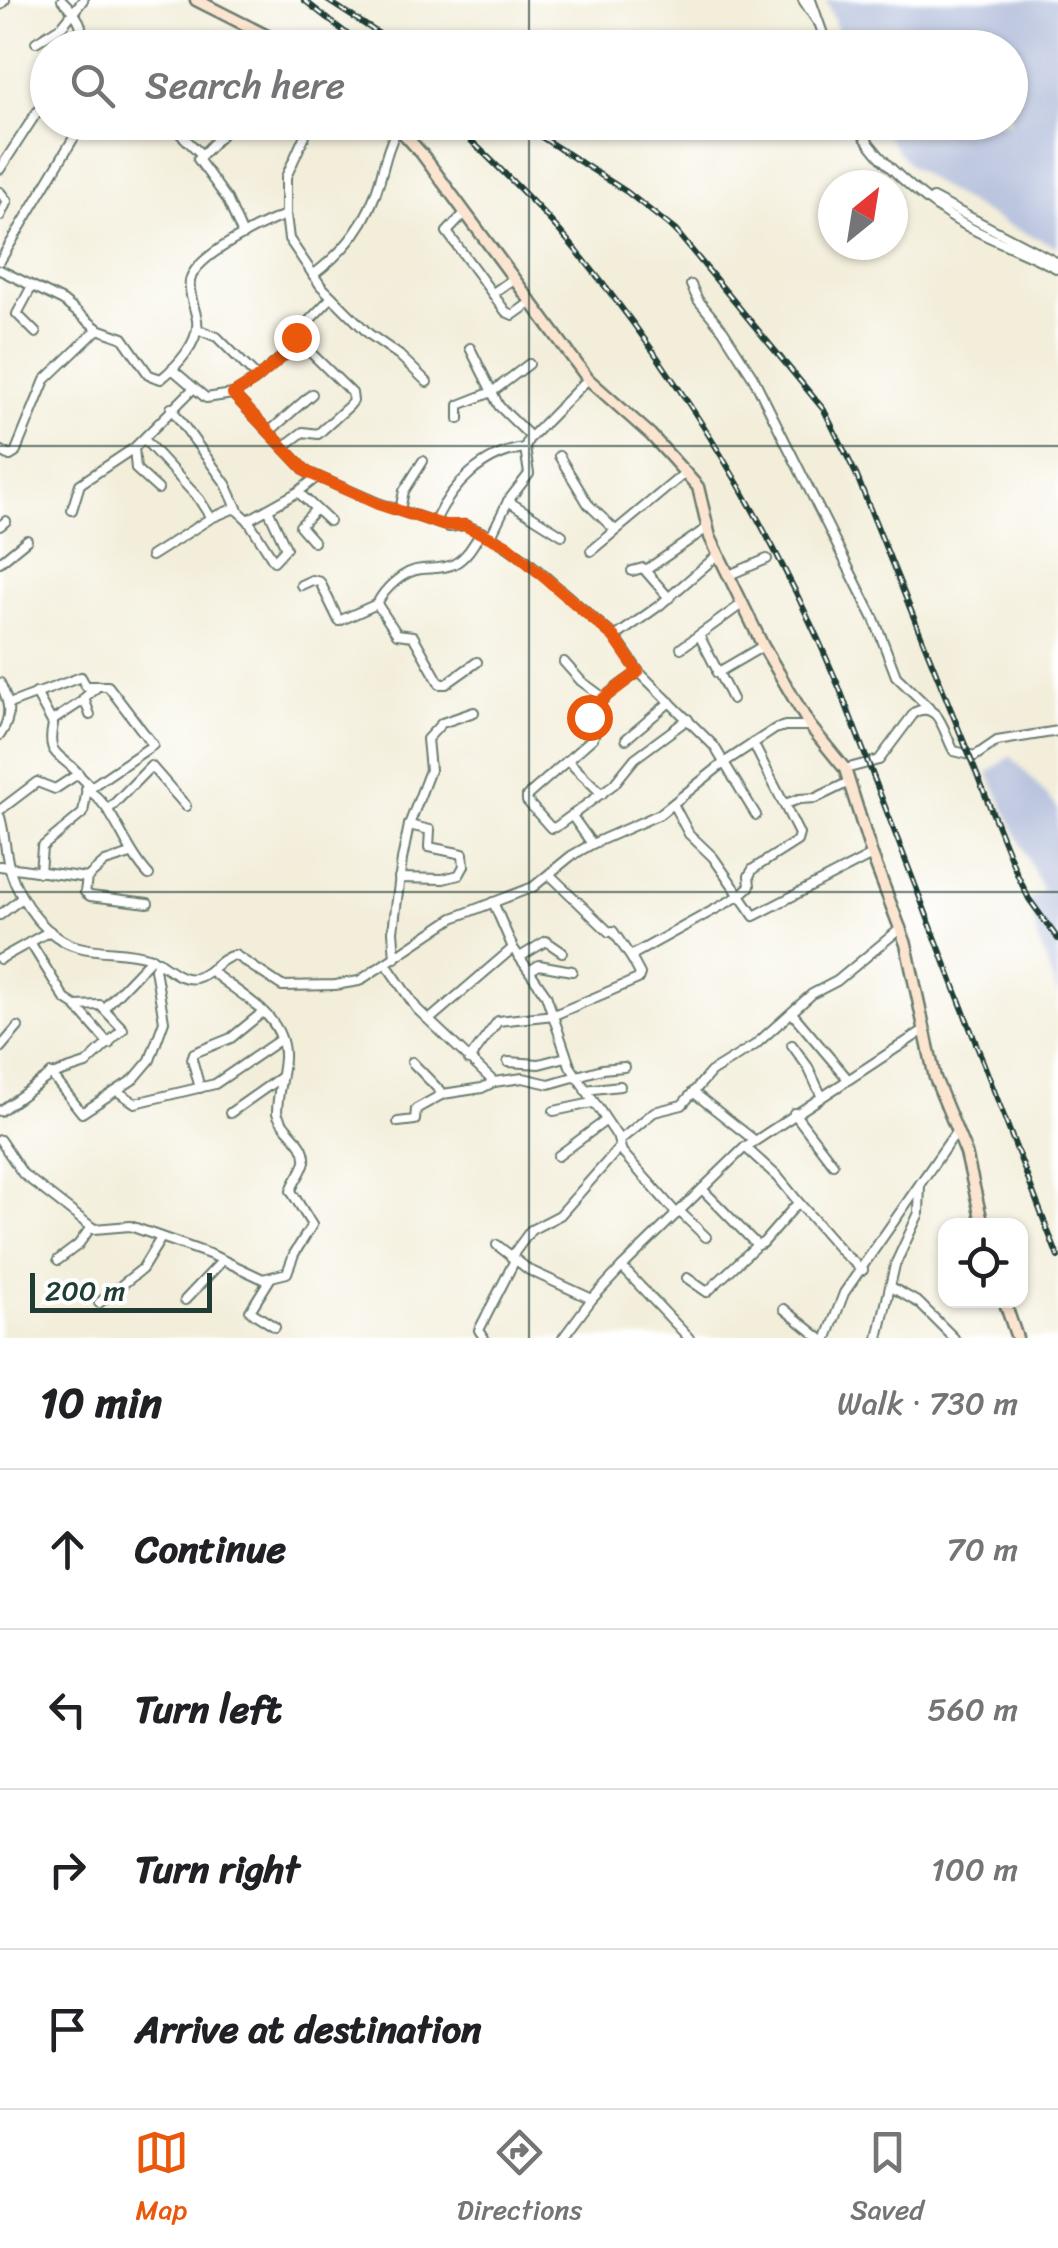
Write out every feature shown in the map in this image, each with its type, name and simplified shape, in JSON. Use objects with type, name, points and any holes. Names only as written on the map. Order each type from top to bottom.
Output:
[{"type":"main road","points":[[196,0],[255,30]]},
{"type":"main road","points":[[408,140],[588,379],[651,435],[703,496],[708,528],[763,646],[810,726],[844,769],[900,928],[935,1078],[966,1153],[981,1218]]},
{"type":"main road","points":[[1007,1308],[1017,1338]]},
{"type":"street","points":[[62,0],[74,12],[81,30]]},
{"type":"street","points":[[56,30],[83,0]]},
{"type":"street","points":[[803,0],[820,24]]},
{"type":"street","points":[[811,0],[822,30]]},
{"type":"street","points":[[0,169],[30,123]]},
{"type":"street","points":[[0,261],[72,140]]},
{"type":"street","points":[[186,140],[200,154]]},
{"type":"street","points":[[214,140],[198,159],[227,199],[244,235]]},
{"type":"street","points":[[303,140],[286,176],[288,239],[332,297],[369,334],[428,382]]},
{"type":"street","points":[[313,275],[357,234],[374,199],[391,140]]},
{"type":"street","points":[[865,140],[943,212],[1058,266]]},
{"type":"street","points":[[0,192],[7,200],[0,216]]},
{"type":"street","points":[[0,270],[62,301],[98,329],[123,338],[153,378],[161,379],[192,343],[197,329],[190,277],[201,264],[244,235],[286,214]]},
{"type":"street","points":[[464,214],[448,232],[493,294],[510,315],[531,302]]},
{"type":"street","points":[[493,294],[513,278]]},
{"type":"street","points":[[691,285],[754,377],[875,621],[896,676],[929,708],[954,751],[975,756],[997,740],[1058,731]]},
{"type":"street","points":[[32,286],[17,314],[36,333]]},
{"type":"street","points":[[172,369],[206,398],[233,394],[298,344],[299,330],[332,297]]},
{"type":"street","points":[[0,450],[10,456],[15,453],[45,380],[98,329]]},
{"type":"street","points":[[197,329],[216,338],[258,378]]},
{"type":"street","points":[[283,447],[302,432],[318,434],[354,397],[308,349],[298,344]]},
{"type":"street","points":[[470,348],[509,418],[531,436]]},
{"type":"street","points":[[459,420],[459,404],[492,392],[529,364]]},
{"type":"street","points":[[301,585],[312,580],[320,582],[339,622],[377,604],[391,586],[414,570],[455,563],[486,534],[530,471],[524,448],[531,436],[588,379]]},
{"type":"street","points":[[72,510],[80,484],[134,448],[193,390]]},
{"type":"street","points":[[233,394],[299,466],[318,477],[449,527],[464,525],[525,559],[614,637],[638,672],[688,719],[724,762],[756,816]]},
{"type":"street","points":[[269,432],[312,394]]},
{"type":"street","points":[[171,408],[226,484],[237,508],[274,561],[286,545],[268,509]]},
{"type":"street","points":[[144,439],[199,499],[211,518]]},
{"type":"street","points":[[134,448],[136,469],[158,490]]},
{"type":"street","points":[[435,521],[460,480],[501,454],[524,448]]},
{"type":"street","points":[[559,456],[588,504],[615,530]]},
{"type":"street","points":[[400,510],[404,491],[422,461]]},
{"type":"street","points":[[591,551],[686,472]]},
{"type":"street","points":[[248,520],[318,477]]},
{"type":"street","points":[[298,492],[329,521]]},
{"type":"street","points":[[508,501],[562,536]]},
{"type":"street","points":[[151,556],[211,518],[237,508]]},
{"type":"street","points":[[314,542],[300,526],[316,508]]},
{"type":"street","points":[[646,570],[708,528]]},
{"type":"street","points":[[2,557],[27,540]]},
{"type":"street","points":[[614,637],[669,598],[720,554]]},
{"type":"street","points":[[729,575],[766,558]]},
{"type":"street","points":[[632,571],[639,567],[646,570],[669,598]]},
{"type":"street","points":[[377,604],[397,634],[413,636],[440,684],[446,684],[478,662]]},
{"type":"street","points":[[681,648],[742,604]]},
{"type":"street","points":[[699,635],[732,699]]},
{"type":"street","points":[[718,673],[763,646]]},
{"type":"street","points":[[564,662],[604,698]]},
{"type":"street","points":[[638,672],[604,698],[588,720],[595,735],[527,798],[551,828],[602,794],[635,758],[688,719]]},
{"type":"street","points":[[9,704],[78,676],[85,686],[108,686],[153,745],[111,776],[87,788]]},
{"type":"street","points":[[0,683],[9,704],[9,718],[0,734]]},
{"type":"street","points":[[52,721],[96,688]]},
{"type":"street","points":[[36,693],[52,721],[48,737],[51,746],[80,774],[87,788],[100,797],[130,854],[149,875]]},
{"type":"street","points":[[84,700],[90,716]]},
{"type":"street","points":[[626,739],[670,702]]},
{"type":"street","points":[[844,769],[879,760],[915,712],[929,708]]},
{"type":"street","points":[[395,958],[393,931],[399,878],[409,825],[430,770],[426,745],[430,732],[442,723],[474,712]]},
{"type":"street","points":[[80,774],[55,789],[37,782],[0,813],[10,869],[22,898],[50,931],[79,947],[115,950],[156,960],[186,978],[227,957],[240,957],[267,979],[291,988],[359,981],[453,918],[533,887],[571,856],[645,822],[753,744],[785,726],[810,726]]},
{"type":"street","points":[[632,958],[739,896],[750,886],[752,870],[799,838],[753,744]]},
{"type":"street","points":[[568,761],[602,794]]},
{"type":"street","points":[[109,809],[151,766],[186,806]]},
{"type":"street","points":[[785,804],[816,798],[849,782]]},
{"type":"street","points":[[40,872],[42,846],[83,813],[87,788]]},
{"type":"street","points":[[672,804],[688,834],[713,857],[750,914],[759,916],[872,855]]},
{"type":"street","points":[[572,816],[592,844]]},
{"type":"street","points":[[399,878],[443,879],[459,874],[464,866],[463,854],[429,847],[430,830],[409,825]]},
{"type":"street","points":[[130,854],[105,862],[87,878],[85,888],[88,895],[148,903]]},
{"type":"street","points":[[0,866],[87,878]]},
{"type":"street","points":[[469,1060],[498,1021],[554,1014],[638,979],[640,974],[632,958],[613,931],[609,932],[550,875]]},
{"type":"street","points":[[0,915],[22,898]]},
{"type":"street","points":[[493,902],[513,948],[531,970],[554,1014],[566,1056],[592,1103],[619,1144],[678,1213],[706,1237]]},
{"type":"street","points":[[484,1338],[479,1330],[513,1258],[531,1230],[560,1215],[619,1144],[654,1112],[675,1108],[711,1072],[755,1045],[812,994],[837,981],[900,928]]},
{"type":"street","points":[[0,959],[50,931]]},
{"type":"street","points":[[30,942],[58,991],[108,1044]]},
{"type":"street","points":[[520,957],[546,942],[562,952]]},
{"type":"street","points":[[429,1020],[513,948]]},
{"type":"street","points":[[104,1008],[156,960]]},
{"type":"street","points":[[51,1074],[82,1113],[142,1072],[163,1031],[156,960]]},
{"type":"street","points":[[386,964],[406,997],[494,1082]]},
{"type":"street","points":[[531,970],[539,965],[572,971]]},
{"type":"street","points":[[1,1149],[38,1188],[90,1227],[99,1230],[121,1224],[223,1260],[263,1279],[287,1273],[312,1225],[292,1190],[305,1160],[298,1140],[277,1113],[281,1039],[250,998],[214,967]]},
{"type":"street","points":[[0,1111],[51,1074],[86,1064],[122,1029],[96,1004],[76,1006]]},
{"type":"street","points":[[200,1088],[194,1053],[231,1038],[263,1012]]},
{"type":"street","points":[[792,1013],[848,1078]]},
{"type":"street","points":[[0,1048],[18,1026]]},
{"type":"street","points":[[563,1338],[622,1267],[745,1147],[924,1030]]},
{"type":"street","points":[[118,1091],[136,1103],[200,1088],[227,1078],[281,1039]]},
{"type":"street","points":[[792,1046],[808,1067],[821,1095]]},
{"type":"street","points":[[508,1062],[539,1064],[566,1056]]},
{"type":"street","points":[[412,1062],[444,1094]]},
{"type":"street","points":[[398,1122],[414,1120],[416,1110],[444,1094],[482,1088],[494,1082],[523,1078],[549,1084],[602,1068],[624,1068]]},
{"type":"street","points":[[230,1113],[281,1077]]},
{"type":"street","points":[[585,1090],[620,1086]]},
{"type":"street","points":[[693,1092],[754,1140]]},
{"type":"street","points":[[554,1111],[592,1103]]},
{"type":"street","points":[[794,1114],[832,1164]]},
{"type":"street","points":[[558,1156],[605,1121]]},
{"type":"street","points":[[784,1308],[824,1338],[844,1292],[956,1132]]},
{"type":"street","points":[[745,1147],[778,1177],[832,1236],[839,1249],[863,1270]]},
{"type":"street","points":[[878,1338],[897,1259],[918,1213],[920,1184]]},
{"type":"street","points":[[702,1189],[757,1245]]},
{"type":"street","points":[[686,1278],[708,1292],[800,1204]]},
{"type":"street","points":[[58,1260],[78,1245],[90,1227]]},
{"type":"street","points":[[99,1303],[142,1269],[161,1238]]},
{"type":"street","points":[[496,1245],[529,1270],[592,1299]]},
{"type":"street","points":[[186,1300],[223,1260]]},
{"type":"street","points":[[622,1267],[689,1338]]},
{"type":"street","points":[[270,1279],[250,1311],[275,1327]]},
{"type":"street","points":[[891,1287],[926,1310],[954,1338]]},
{"type":"shaded area","points":[[826,0],[1058,0],[1058,247],[1007,225],[942,188],[908,164],[889,140],[1028,140],[1028,30],[837,30]]},
{"type":"shaded area","points":[[1011,756],[1058,808],[1058,997],[1029,899],[1043,891],[988,773]]},
{"type":"railway","points":[[304,0],[342,30]]},
{"type":"railway","points":[[327,0],[373,30]]},
{"type":"railway","points":[[470,140],[554,225],[623,310],[727,465],[787,574],[839,687],[1058,1257]]},
{"type":"railway","points":[[546,140],[627,192],[675,230],[824,410],[856,474],[1017,874],[1029,899],[1058,939]]},
{"type":"route","points":[[296,337],[298,344],[233,394],[307,472],[378,504],[449,527],[464,525],[491,536],[525,559],[614,637],[638,672],[604,698],[589,717]]}]
